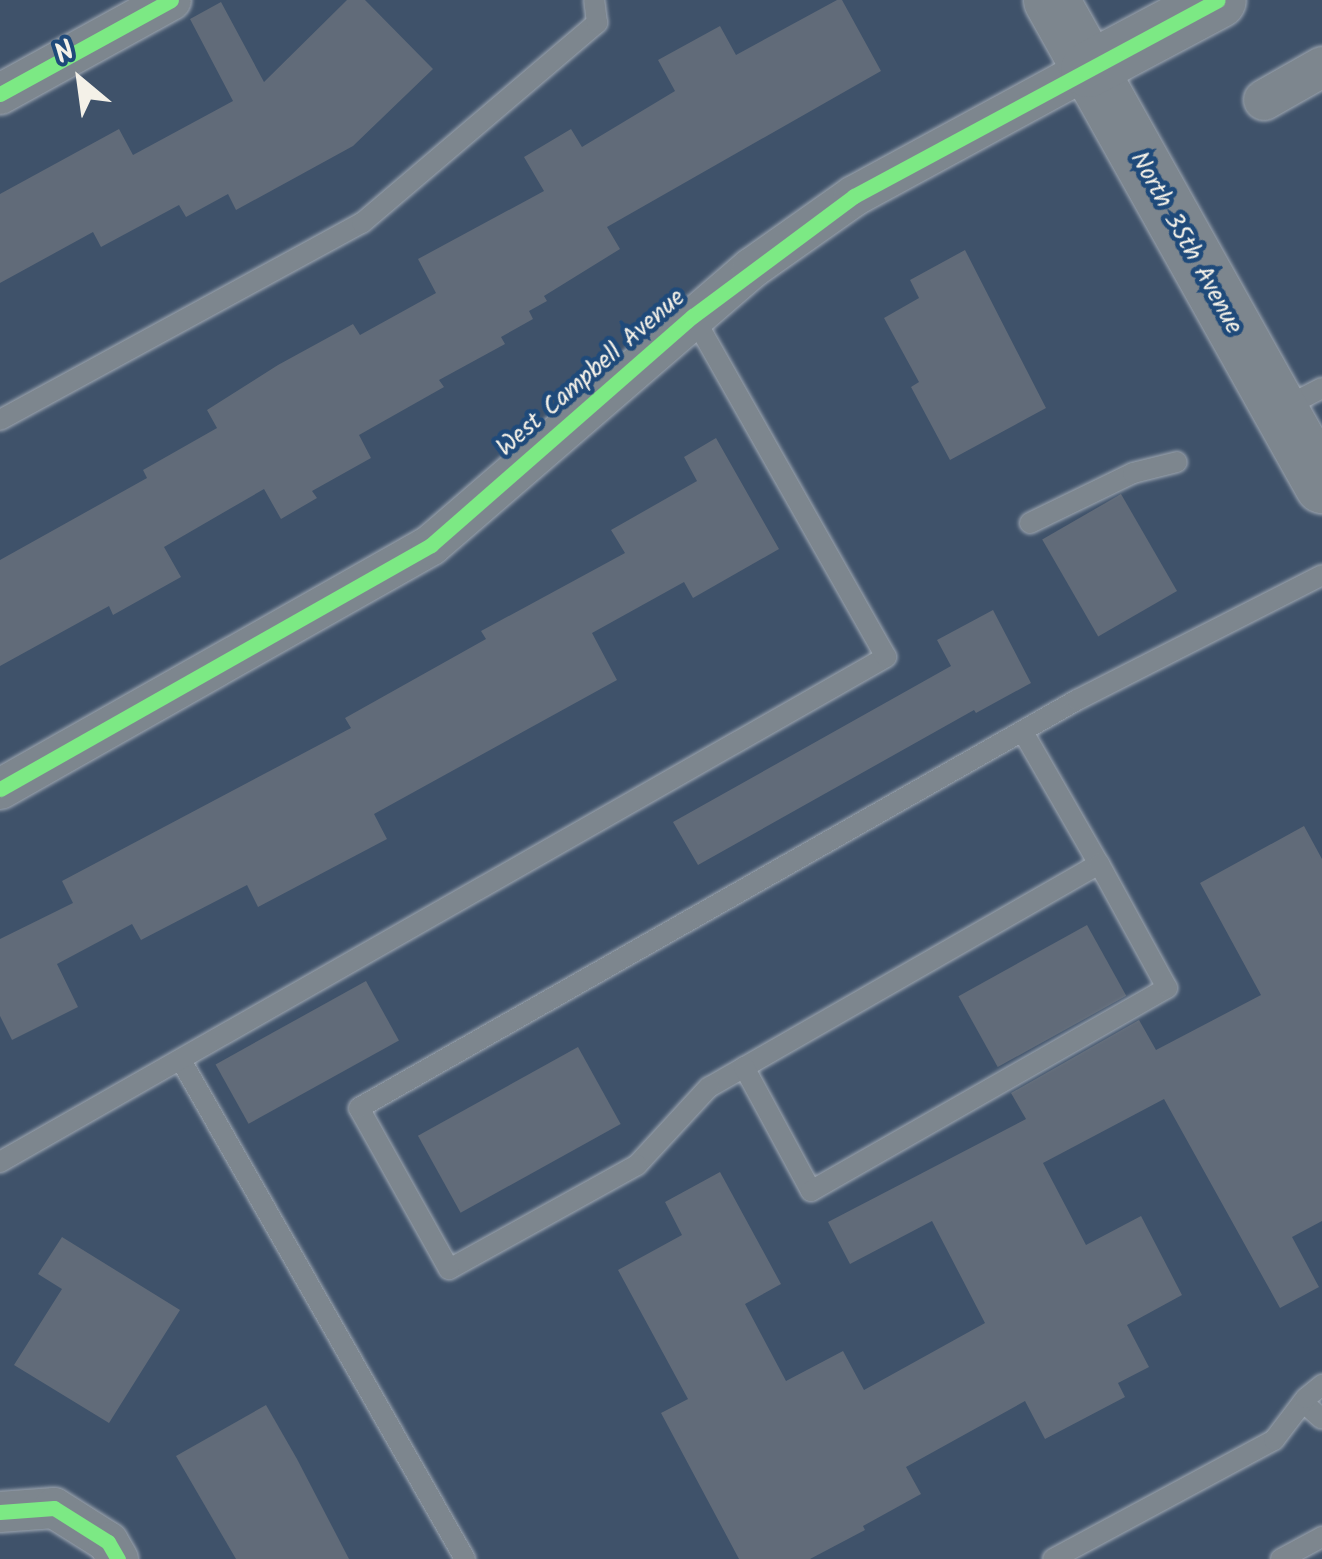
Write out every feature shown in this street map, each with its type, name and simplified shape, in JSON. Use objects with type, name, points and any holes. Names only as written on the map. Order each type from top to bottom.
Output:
[{"type":"main road","name":"North 35th Avenue","points":[[1051,0],[1088,68],[1301,399],[1322,485]]},
{"type":"main road","name":"West Campbell Avenue","points":[[1088,68],[1218,0]]},
{"type":"street","points":[[0,94],[171,0]]},
{"type":"street","points":[[1264,100],[1322,67]]},
{"type":"street","name":"West Campbell Avenue","points":[[0,789],[431,546],[693,316],[854,196],[1088,68]]},
{"type":"street","points":[[0,1512],[54,1508],[108,1542],[118,1559]]},
{"type":"lane","points":[[0,420],[362,222],[597,23],[594,0]]},
{"type":"lane","points":[[0,1162],[182,1062],[886,657],[693,316]]},
{"type":"lane","points":[[1030,524],[1133,473],[1178,462]]},
{"type":"lane","points":[[1098,864],[710,1087],[637,1165],[448,1269],[359,1108],[1022,732],[1322,574]]},
{"type":"lane","points":[[744,1067],[812,1191],[1167,988],[1022,732]]},
{"type":"lane","points":[[182,1062],[465,1559]]},
{"type":"lane","points":[[1053,1559],[1274,1440],[1303,1402],[1322,1385]]},
{"type":"lane","points":[[1303,1402],[1322,1419]]},
{"type":"lane","points":[[1280,1559],[1322,1537]]},
{"type":"building","points":[[347,0],[365,0],[433,69],[353,146],[236,210],[228,194],[186,217],[179,205],[101,247],[93,232],[0,283],[0,194],[119,129],[133,155],[233,101],[190,19],[221,2],[264,82]]},
{"type":"building","points":[[842,0],[881,71],[607,227],[620,249],[544,296],[547,301],[529,311],[533,319],[501,337],[505,344],[439,380],[444,387],[359,435],[371,458],[312,491],[317,498],[281,519],[264,489],[164,547],[181,577],[113,615],[109,606],[0,666],[0,560],[147,478],[143,470],[217,428],[207,410],[278,365],[353,324],[360,335],[436,293],[418,259],[544,191],[524,157],[571,129],[582,147],[675,91],[658,60],[720,26],[736,55]]},
{"type":"building","points":[[965,250],[1046,408],[950,460],[911,387],[919,382],[884,318],[919,298],[910,280]]},
{"type":"building","points":[[716,438],[779,549],[693,598],[684,582],[592,633],[617,680],[374,814],[387,839],[258,907],[247,885],[141,940],[132,924],[57,964],[78,1007],[12,1040],[0,1016],[0,939],[73,903],[62,881],[351,728],[345,718],[486,639],[481,631],[625,553],[611,530],[697,481],[684,457]]},
{"type":"building","points":[[1121,494],[1177,591],[1098,636],[1042,540]]},
{"type":"building","points":[[993,610],[1031,683],[976,713],[974,710],[698,865],[673,822],[951,666],[937,640]]},
{"type":"building","points":[[1304,826],[1322,859],[1322,1221],[1292,1237],[1319,1287],[1280,1308],[1164,1099],[1043,1163],[1086,1245],[1141,1216],[1182,1295],[1127,1325],[1149,1367],[1118,1383],[1125,1397],[1045,1439],[1025,1401],[906,1467],[921,1494],[863,1526],[865,1530],[810,1559],[739,1559],[661,1413],[688,1399],[618,1270],[682,1235],[665,1202],[720,1172],[781,1284],[745,1304],[786,1381],[843,1351],[864,1390],[985,1323],[932,1221],[850,1264],[828,1222],[1026,1119],[1011,1093],[1139,1020],[1156,1050],[1261,995],[1200,883]]},
{"type":"building","points":[[1087,925],[1126,996],[998,1067],[958,996]]},
{"type":"building","points":[[366,981],[399,1040],[249,1124],[216,1064]]},
{"type":"building","points":[[578,1047],[621,1124],[461,1213],[418,1136]]},
{"type":"building","points":[[62,1237],[180,1310],[109,1423],[14,1365],[62,1289],[38,1274]]},
{"type":"building","points":[[266,1405],[349,1559],[236,1559],[176,1456]]},
{"type":"cycle path","points":[[0,94],[171,0]]},
{"type":"cycle path","points":[[0,789],[431,545],[693,316],[854,196],[1218,0]]},
{"type":"cycle path","points":[[0,1512],[54,1508],[108,1542],[118,1559]]}]
